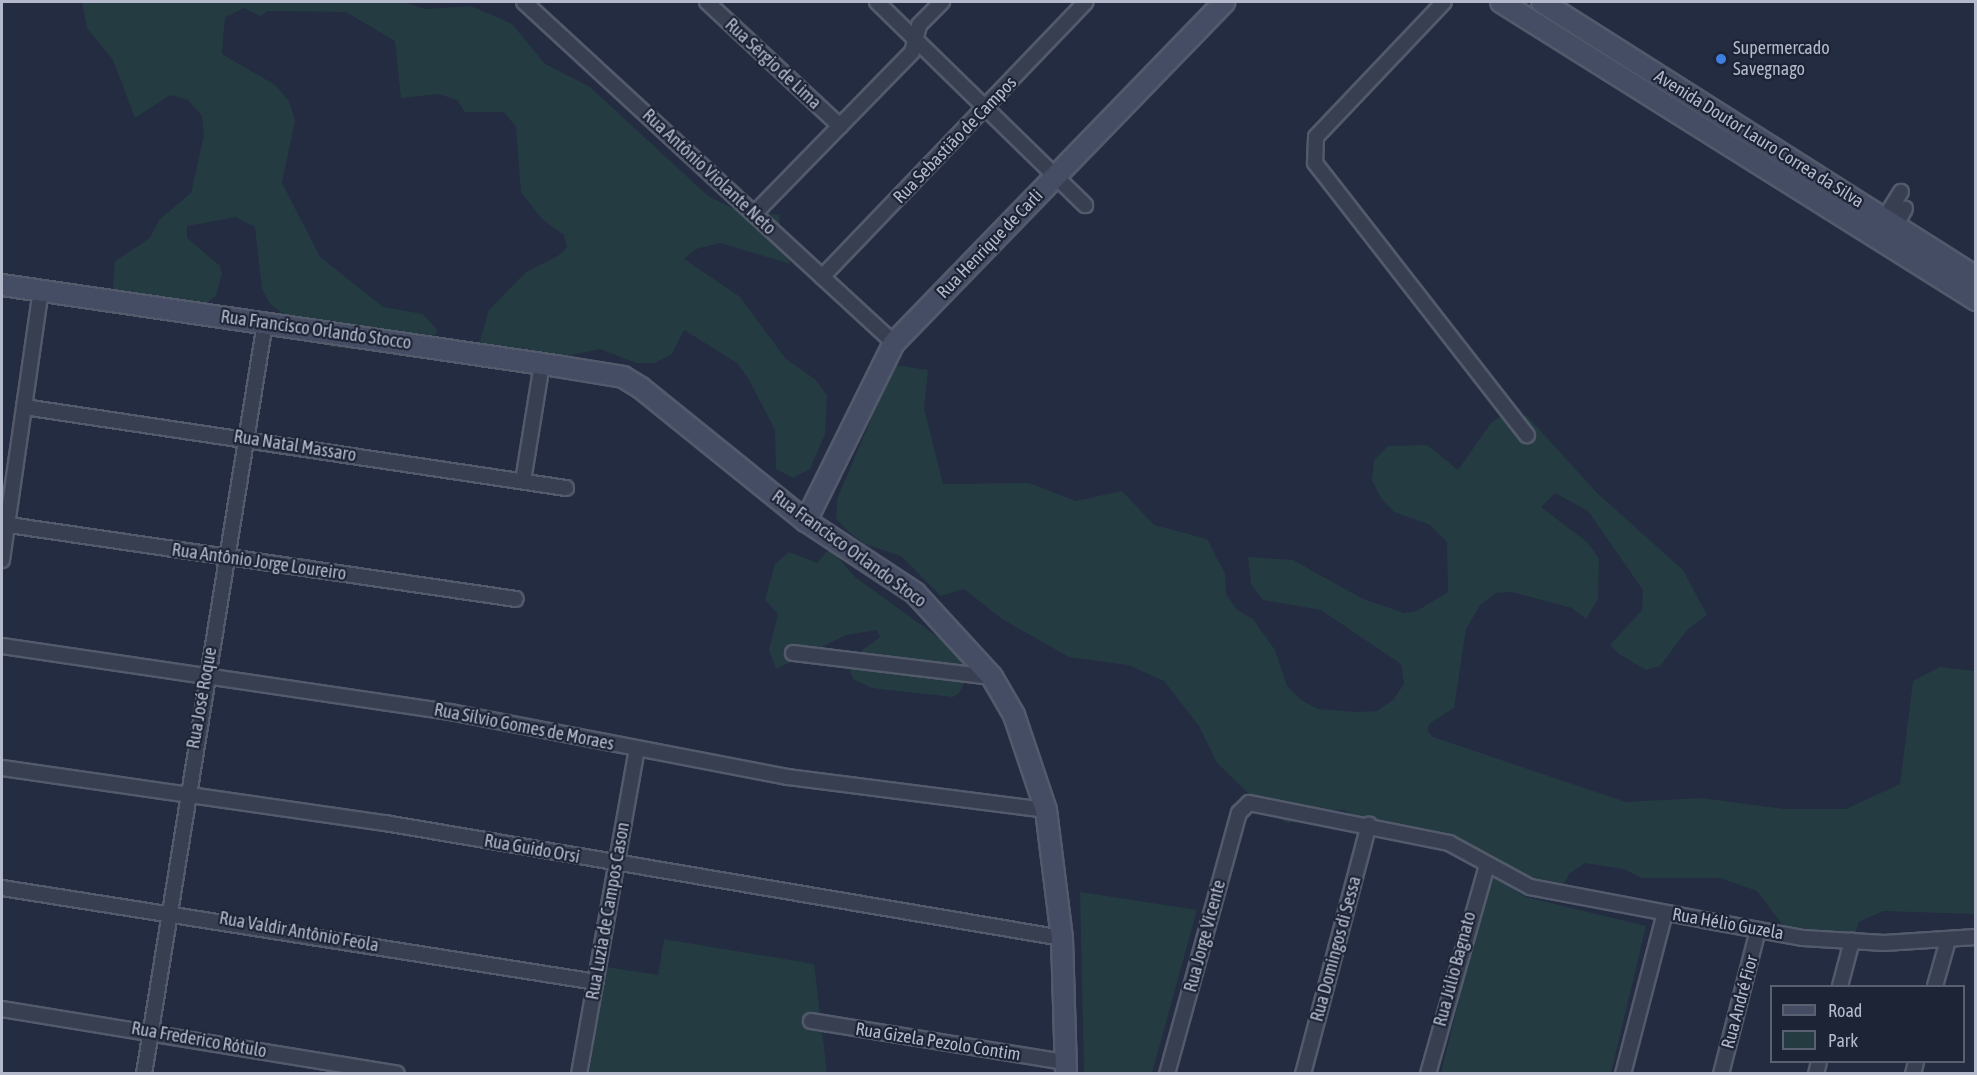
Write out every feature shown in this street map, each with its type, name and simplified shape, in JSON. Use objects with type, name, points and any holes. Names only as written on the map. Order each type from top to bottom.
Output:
[{"type":"street","name":"Rua Antônio Violante Neto","points":[[524,2],[894,343]]},
{"type":"street","name":"Rua Sérgio de Lima","points":[[707,2],[840,126]]},
{"type":"street","points":[[877,2],[1085,205]]},
{"type":"street","points":[[754,214],[912,52],[919,25],[942,2]]},
{"type":"street","name":"Rua Sebastião de Campos","points":[[822,277],[987,109],[1086,2]]},
{"type":"street","name":"Rua Henrique de Carli","points":[[806,520],[894,343],[1224,2]]},
{"type":"street","points":[[1444,2],[1316,137],[1316,163],[1527,435]]},
{"type":"street","points":[[1501,2],[1976,300]]},
{"type":"street","name":"Avenida Doutor Lauro Correa da Silva","points":[[1542,2],[1976,277]]},
{"type":"street","points":[[1890,223],[1901,192]]},
{"type":"street","points":[[1890,223],[1905,208]]},
{"type":"street","name":"Rua Francisco Orlando Stocco","points":[[2,285],[542,364],[628,380]]},
{"type":"street","points":[[2,560],[4,525],[41,290]]},
{"type":"street","name":"Rua José Roque","points":[[144,1074],[204,675],[230,557],[265,323]]},
{"type":"street","points":[[523,481],[542,364]]},
{"type":"street","name":"Rua Francisco Orlando Stoco","points":[[628,380],[806,520],[915,593],[992,677],[1014,715],[1046,810],[1062,938],[1066,1068]]},
{"type":"street","name":"Rua Natal Massaro","points":[[24,407],[566,488]]},
{"type":"street","name":"Rua Antônio Jorge Loureiro","points":[[4,525],[516,599]]},
{"type":"street","name":"Rua Sílvio Gomes de Moraes","points":[[2,646],[450,712],[788,777],[1046,810]]},
{"type":"street","points":[[793,653],[992,677]]},
{"type":"street","name":"Rua Luzia de Campos Cason","points":[[579,1074],[637,749]]},
{"type":"street","name":"Rua Guido Orsi","points":[[2,768],[186,794],[1062,938]]},
{"type":"street","name":"Rua Hélio Guzela","points":[[1249,803],[1369,825],[1449,843],[1487,866],[1530,887],[1665,913],[1758,930],[1852,941],[1948,940],[1976,937]]},
{"type":"street","name":"Rua Jorge Vicente","points":[[1167,1074],[1239,813],[1249,803]]},
{"type":"street","name":"Rua Domingos di Sessa","points":[[1303,1074],[1369,825]]},
{"type":"street","name":"Rua Júlio Bagnato","points":[[1428,1074],[1487,866]]},
{"type":"street","name":"Rua Valdir Antônio Feola","points":[[2,888],[168,910],[596,982]]},
{"type":"street","points":[[1623,1074],[1665,913]]},
{"type":"street","name":"Rua André Fior","points":[[1721,1074],[1758,930]]},
{"type":"street","points":[[1936,985],[1948,940]]},
{"type":"street","points":[[1841,985],[1852,941]]},
{"type":"street","name":"Rua Frederico Rótulo","points":[[2,1009],[151,1031],[397,1074]]},
{"type":"street","name":"Rua Gizela Pezolo Contim","points":[[811,1021],[1066,1068]]},
{"type":"green space","points":[[82,2],[405,2],[425,9],[471,6],[512,24],[545,64],[590,87],[708,196],[732,208],[779,215],[783,250],[791,264],[720,243],[696,249],[684,259],[740,297],[785,358],[816,380],[827,396],[825,434],[810,469],[793,478],[776,469],[775,430],[748,378],[737,363],[684,330],[672,354],[655,363],[636,363],[600,349],[500,370],[491,365],[479,344],[489,310],[526,272],[558,256],[567,247],[564,235],[542,219],[521,192],[516,127],[504,112],[465,112],[457,100],[438,94],[401,98],[395,41],[346,12],[268,11],[260,16],[244,8],[225,17],[222,54],[275,85],[289,101],[295,120],[282,183],[320,257],[383,307],[423,314],[437,330],[431,348],[412,354],[331,347],[271,305],[262,289],[255,227],[236,217],[187,226],[187,238],[220,266],[222,274],[216,296],[197,311],[112,298],[115,261],[150,238],[159,220],[191,193],[204,135],[202,116],[188,100],[170,95],[135,118],[113,60],[87,28]]},
{"type":"green space","points":[[894,365],[928,370],[924,408],[943,484],[1029,483],[1076,501],[1122,491],[1154,525],[1207,539],[1225,574],[1226,594],[1237,610],[1253,619],[1275,650],[1287,686],[1301,700],[1318,709],[1377,711],[1393,700],[1404,684],[1401,664],[1321,610],[1263,600],[1251,584],[1248,557],[1293,560],[1363,599],[1404,613],[1417,611],[1448,592],[1447,542],[1430,525],[1394,512],[1381,498],[1372,480],[1374,460],[1388,446],[1427,445],[1458,470],[1491,423],[1507,412],[1527,416],[1597,493],[1683,570],[1707,615],[1687,630],[1660,666],[1646,670],[1619,654],[1610,645],[1642,610],[1643,590],[1588,511],[1555,493],[1541,507],[1588,543],[1599,559],[1598,599],[1586,619],[1572,608],[1512,592],[1496,593],[1480,605],[1466,629],[1454,708],[1430,723],[1427,730],[1433,737],[1626,802],[1701,798],[1784,809],[1846,809],[1900,784],[1913,681],[1940,667],[1975,671],[1975,914],[1883,911],[1859,922],[1852,943],[1832,948],[1803,942],[1785,928],[1757,891],[1720,878],[1641,878],[1624,869],[1585,863],[1569,874],[1560,891],[1542,897],[1508,885],[1526,897],[1646,926],[1611,1073],[1441,1073],[1489,879],[1470,851],[1454,839],[1361,820],[1344,810],[1325,810],[1289,823],[1272,816],[1217,763],[1199,726],[1164,681],[1128,665],[1069,657],[1002,619],[964,589],[941,596],[901,556],[865,544],[849,532],[836,519],[837,499]]},
{"type":"green space","points":[[830,548],[855,577],[964,656],[968,676],[959,693],[953,697],[872,688],[853,679],[846,662],[880,637],[877,630],[846,635],[776,669],[769,650],[778,614],[765,600],[775,564],[789,552],[817,563]]},
{"type":"green space","points":[[1080,892],[1197,910],[1152,1073],[1084,1073]]},
{"type":"green space","points":[[664,939],[814,964],[827,1073],[589,1074],[606,967],[658,975]]},
{"type":"place","name":"Supermercado Savegnago","points":[[1721,59]]}]
